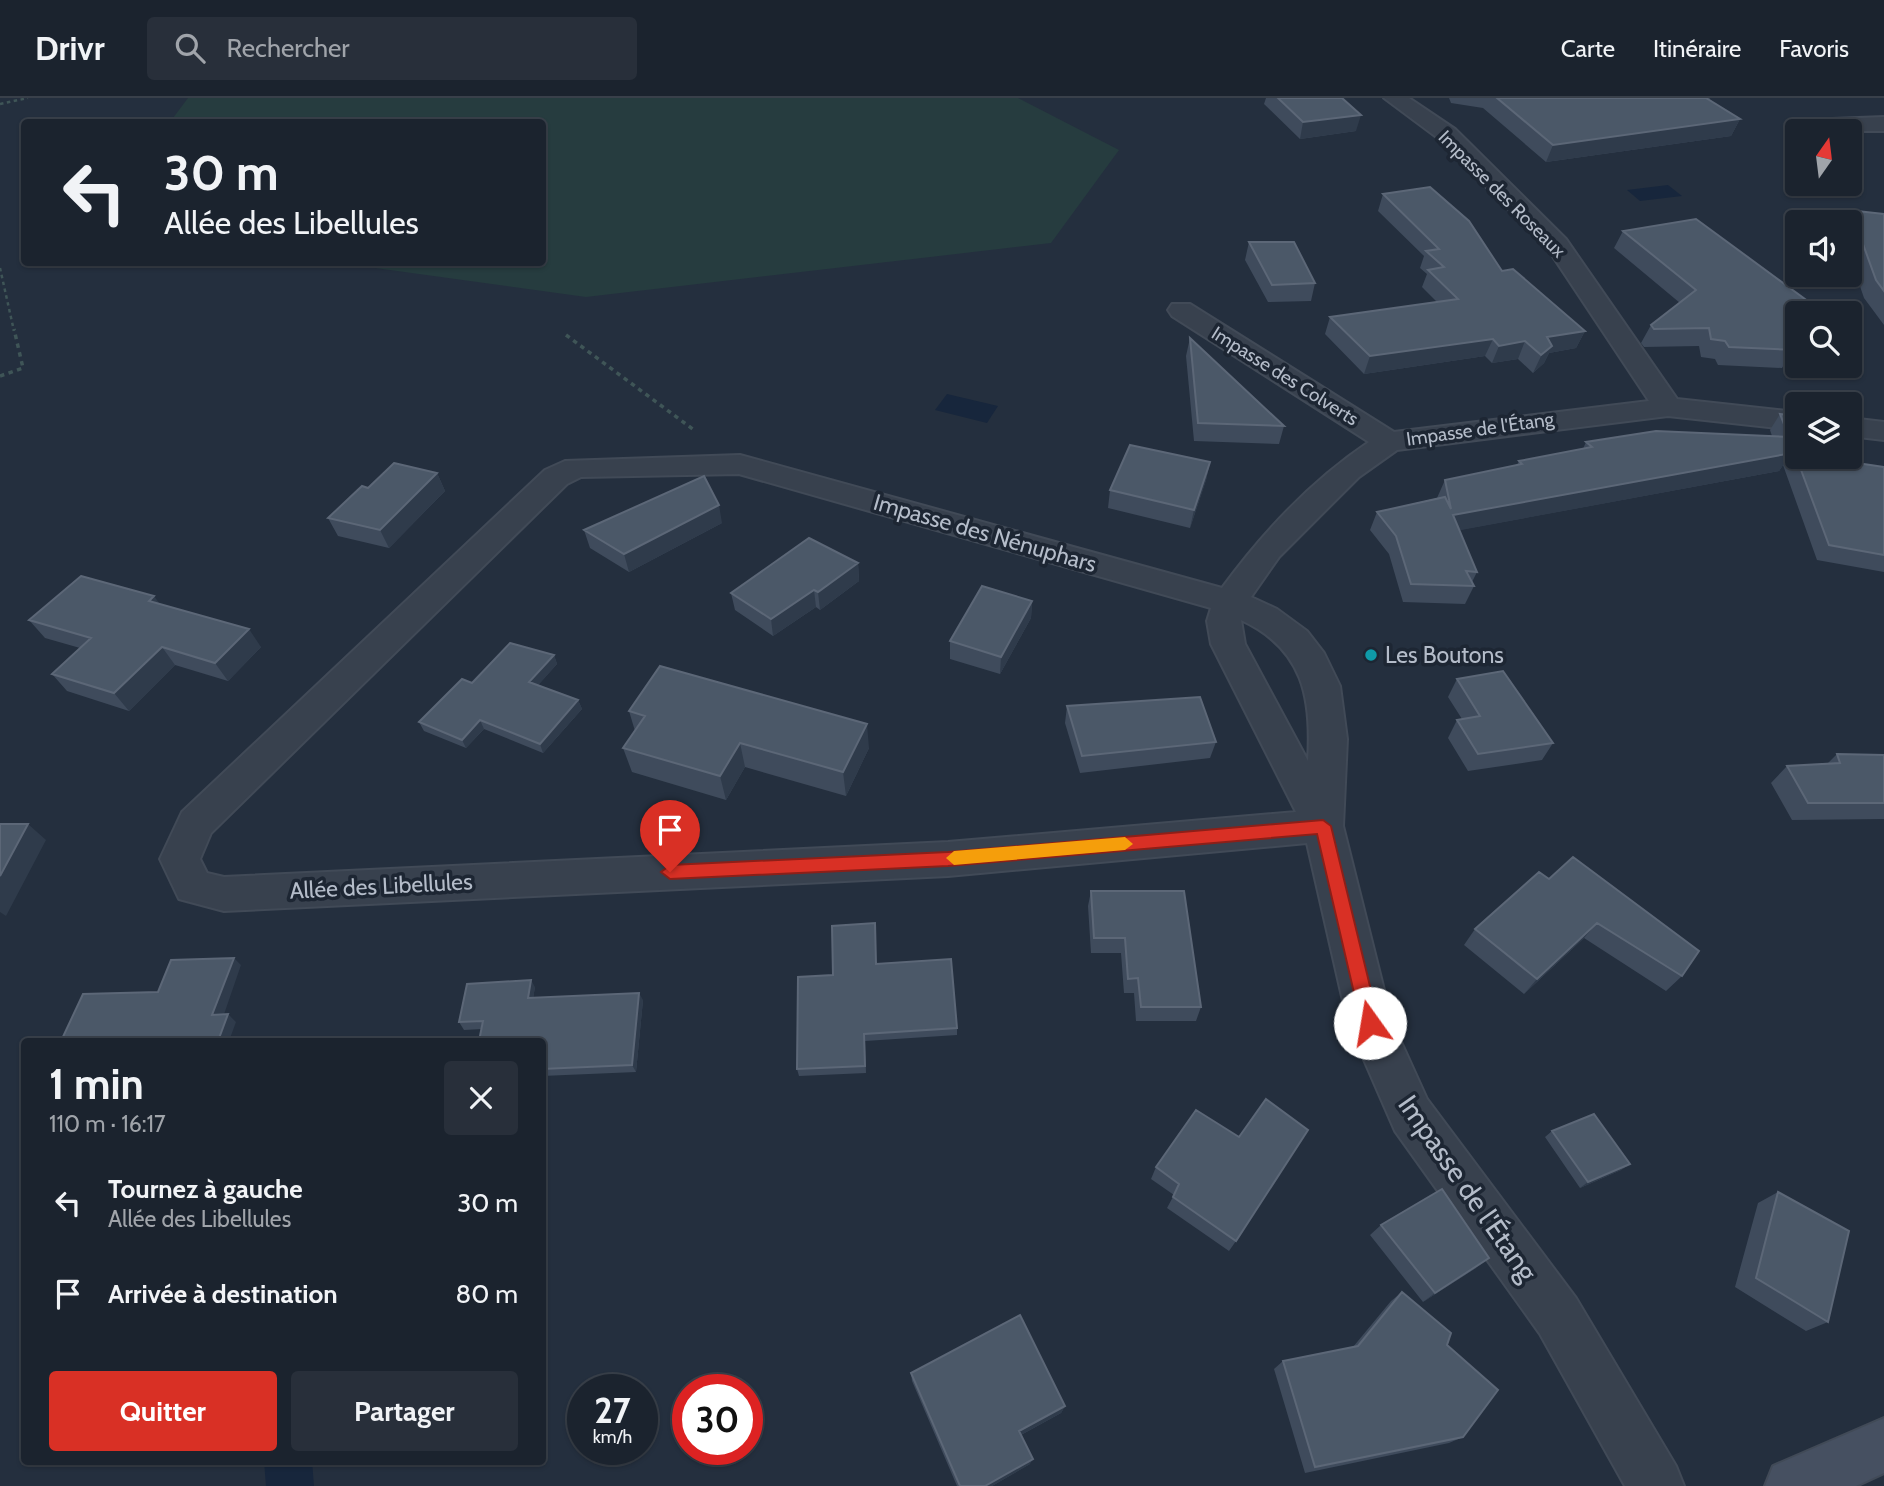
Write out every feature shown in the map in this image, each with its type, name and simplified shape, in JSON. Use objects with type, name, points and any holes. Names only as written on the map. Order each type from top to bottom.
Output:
[{"type":"main road","points":[[1793,1486],[1884,1445]]},
{"type":"street","name":"Impasse des Roseaux","points":[[1395,98],[1447,134],[1557,244],[1668,407]]},
{"type":"street","points":[[1862,125],[1884,124]]},
{"type":"street","name":"Impasse des Colverts","points":[[1181,310],[1389,442]]},
{"type":"street","name":"Impasse de l'Étang","points":[[1656,1486],[1558,1316],[1411,1115],[1370,1023],[1323,826],[1228,644],[1224,621],[1230,602],[1268,549],[1348,470],[1389,442],[1668,407],[1785,420]]},
{"type":"street","points":[[1862,428],[1884,430]]},
{"type":"street","name":"Impasse des Nénuphars","points":[[740,464],[1230,602]]},
{"type":"street","name":"Allée des Libellules","points":[[740,464],[576,468],[556,477],[196,823],[180,859],[193,887],[238,893],[948,859],[1323,826]]},
{"type":"street","name":"Impasse de l'Étang","points":[[1230,602],[1269,619],[1302,646],[1321,676],[1328,702],[1323,826]]},
{"type":"path","points":[[0,104],[27,98]]},
{"type":"path","points":[[0,268],[23,368],[0,376]]},
{"type":"path","points":[[566,335],[740,464]]},
{"type":"green space","points":[[188,98],[1018,98],[1119,150],[1051,243],[586,297],[361,266],[546,266],[546,119],[172,119]]},
{"type":"water","points":[[1668,185],[1682,196],[1640,201],[1627,190]]},
{"type":"water","points":[[947,394],[998,406],[987,423],[935,410]]},
{"type":"water","points":[[264,1465],[312,1465],[314,1486],[266,1486]]},
{"type":"building","points":[[1278,98],[1342,98],[1361,115],[1303,122]]},
{"type":"building","points":[[1497,98],[1706,98],[1740,119],[1553,145]]},
{"type":"building","points":[[1430,187],[1469,221],[1502,271],[1513,269],[1585,331],[1547,337],[1552,346],[1541,355],[1525,341],[1499,346],[1493,339],[1370,356],[1330,317],[1458,299],[1428,270],[1444,267],[1426,251],[1439,249],[1383,194]]},
{"type":"building","points":[[1862,212],[1884,214],[1884,291],[1876,280],[1862,241]]},
{"type":"building","points":[[1696,219],[1785,287],[1808,301],[1785,301],[1785,350],[1729,347],[1725,341],[1711,339],[1709,328],[1654,329],[1651,325],[1696,290],[1623,231]]},
{"type":"building","points":[[1249,242],[1294,242],[1315,283],[1272,285]]},
{"type":"building","points":[[1190,338],[1284,426],[1198,423]]},
{"type":"building","points":[[1656,431],[1785,437],[1785,454],[1453,515],[1477,572],[1466,571],[1474,586],[1411,584],[1396,536],[1377,512],[1445,497],[1451,509],[1445,480],[1522,464],[1519,461],[1592,447],[1586,442]]},
{"type":"building","points":[[1130,445],[1210,462],[1194,510],[1110,490]]},
{"type":"building","points":[[394,463],[437,473],[380,530],[328,518],[362,486],[368,488]]},
{"type":"building","points":[[1862,464],[1884,467],[1884,555],[1829,545],[1801,469],[1862,469]]},
{"type":"building","points":[[704,476],[719,505],[624,554],[584,530]]},
{"type":"building","points":[[809,538],[858,563],[818,592],[814,590],[771,619],[731,593]]},
{"type":"building","points":[[81,576],[154,596],[149,601],[249,629],[215,663],[162,647],[114,693],[52,674],[91,638],[29,620]]},
{"type":"building","points":[[982,586],[1032,601],[1001,657],[950,641]]},
{"type":"building","points":[[510,643],[554,655],[529,682],[578,700],[540,744],[480,720],[462,740],[419,722],[462,679],[472,683]]},
{"type":"building","points":[[660,666],[867,724],[843,772],[740,743],[720,776],[623,748],[645,716],[629,711]]},
{"type":"building","points":[[1503,671],[1553,743],[1478,754],[1457,720],[1480,716],[1457,679]]},
{"type":"building","points":[[1200,697],[1216,742],[1082,756],[1067,706]]},
{"type":"building","points":[[1837,754],[1884,755],[1884,803],[1808,803],[1787,766],[1840,763]]},
{"type":"building","points":[[0,824],[28,824],[0,876]]},
{"type":"building","points":[[1573,857],[1699,951],[1682,976],[1597,923],[1537,979],[1475,929],[1539,872],[1549,879]]},
{"type":"building","points":[[1091,891],[1184,891],[1201,1007],[1141,1007],[1138,978],[1128,979],[1125,938],[1094,938]]},
{"type":"building","points":[[875,923],[876,964],[951,959],[957,1028],[864,1034],[865,1066],[797,1069],[798,977],[833,975],[832,926]]},
{"type":"building","points":[[234,958],[212,1015],[228,1014],[219,1038],[62,1038],[83,994],[158,992],[171,960]]},
{"type":"building","points":[[531,980],[528,998],[639,993],[632,1065],[546,1069],[546,1038],[480,1038],[483,1021],[459,1022],[467,984]]},
{"type":"building","points":[[1266,1099],[1308,1130],[1236,1241],[1173,1197],[1179,1184],[1156,1167],[1196,1110],[1239,1137]]},
{"type":"building","points":[[1594,1114],[1630,1164],[1588,1182],[1552,1131]]},
{"type":"building","points":[[1442,1189],[1489,1258],[1435,1293],[1381,1225]]},
{"type":"building","points":[[1778,1192],[1849,1231],[1828,1322],[1756,1278]]},
{"type":"building","points":[[1402,1292],[1451,1333],[1447,1345],[1498,1390],[1463,1437],[1315,1467],[1283,1361],[1358,1346]]},
{"type":"building","points":[[1020,1315],[1065,1406],[1019,1431],[1033,1459],[985,1486],[960,1486],[911,1373]]},
{"type":"slow traffic","points":[[954,858],[1125,844]]},
{"type":"place","name":"Les Boutons","points":[[1371,655]]},
{"type":"route","points":[[670,872],[948,859],[1323,826],[1370,1023]]}]
